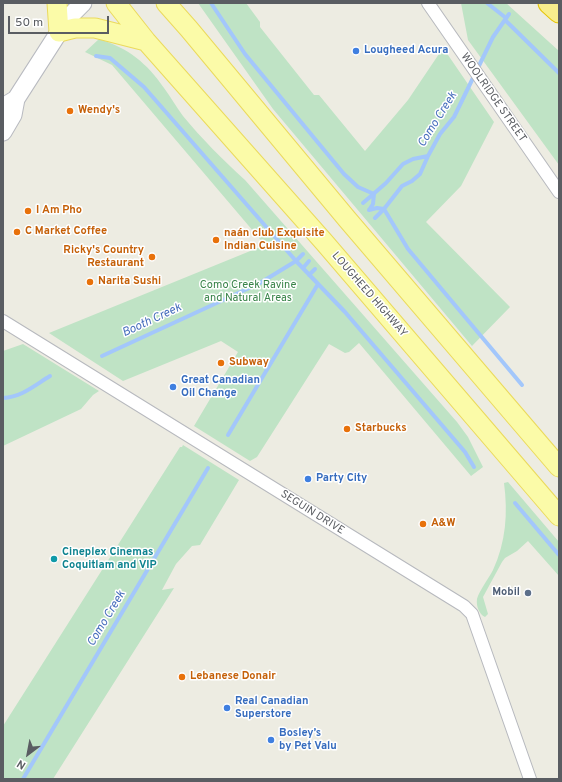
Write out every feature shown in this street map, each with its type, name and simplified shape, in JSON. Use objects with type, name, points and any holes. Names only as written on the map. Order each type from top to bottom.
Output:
[{"type":"highway","points":[[549,3],[559,12]]},
{"type":"main road","points":[[57,3],[59,32]]},
{"type":"main road","points":[[3,132],[14,115],[10,103],[70,16],[83,3]]},
{"type":"main road","name":"LOUGHEED HIGHWAY","points":[[116,3],[146,40],[324,242],[559,516]]},
{"type":"main road","points":[[166,3],[347,219],[559,467]]},
{"type":"main road","points":[[183,3],[189,29]]},
{"type":"main road","points":[[59,32],[74,28],[95,28],[146,40]]},
{"type":"street","name":"WOOLRIDGE STREET","points":[[428,3],[559,192]]},
{"type":"street","name":"SEGUIN DRIVE","points":[[3,321],[464,606],[472,614],[530,779]]},
{"type":"green space","points":[[198,3],[246,3],[260,22],[260,27],[314,95],[319,95],[365,151],[408,100],[443,48],[445,51],[446,50],[494,122],[461,186],[426,222],[510,307],[472,346],[273,109]]},
{"type":"green space","points":[[461,3],[506,3],[559,51],[559,165],[468,40]]},
{"type":"green space","name":"Como Creek Ravine and Natural Areas","points":[[99,39],[128,52],[151,71],[167,91],[180,113],[190,125],[245,180],[457,422],[468,437],[483,467],[471,476],[359,343],[349,352],[345,353],[329,344],[257,457],[250,461],[194,426],[238,352],[221,341],[123,381],[49,333],[265,245],[112,65],[85,52]]},
{"type":"green space","points":[[23,344],[99,391],[93,395],[81,409],[3,446],[3,351]]},
{"type":"green space","points":[[183,445],[239,480],[200,545],[192,546],[176,564],[162,590],[174,588],[53,779],[3,779],[3,726],[180,447]]},
{"type":"green space","points":[[508,482],[559,542],[559,576],[528,541],[517,551],[505,558],[502,562],[483,597],[488,614],[485,617],[478,610],[477,599],[493,570],[501,549],[506,516],[504,483]]},
{"type":"waterway","points":[[211,3],[245,54],[344,174],[358,187],[374,194]]},
{"type":"waterway","points":[[487,3],[506,18]]},
{"type":"waterway","name":"Como Creek","points":[[363,203],[386,183],[403,164],[413,159],[428,156],[440,134],[454,117],[493,37],[509,14]]},
{"type":"waterway","points":[[505,20],[559,73]]},
{"type":"waterway","points":[[96,56],[110,58],[144,87],[296,261],[345,312],[465,452],[474,467]]},
{"type":"waterway","points":[[428,156],[420,174],[412,181],[402,186],[384,209],[408,249],[522,385]]},
{"type":"waterway","points":[[369,210],[373,204],[374,194]]},
{"type":"waterway","points":[[369,210],[377,208],[384,209]]},
{"type":"waterway","points":[[375,218],[384,209]]},
{"type":"waterway","name":"Booth Creek","points":[[102,356],[260,283],[296,261],[303,254]]},
{"type":"waterway","points":[[303,268],[309,261]]},
{"type":"waterway","points":[[309,275],[315,269]]},
{"type":"waterway","name":"Como Creek","points":[[228,435],[318,284]]},
{"type":"waterway","name":"Booth Creek","points":[[3,398],[22,393],[50,376]]},
{"type":"waterway","name":"Como Creek","points":[[23,779],[208,468]]},
{"type":"waterway","points":[[515,503],[559,555]]},
{"type":"place","name":"Lougheed Acura","points":[[356,51]]},
{"type":"place","name":"Wendy's","points":[[70,111]]},
{"type":"place","name":"I Am Pho","points":[[28,211]]},
{"type":"place","name":"C Market Coffee","points":[[17,232]]},
{"type":"place","name":"naán club Exquisite Indian Cuisine","points":[[216,240]]},
{"type":"place","name":"Ricky's Country Restaurant","points":[[152,257]]},
{"type":"place","name":"Narita Sushi","points":[[90,282]]},
{"type":"place","name":"Subway","points":[[221,363]]},
{"type":"place","name":"Great Canadian Oil Change","points":[[173,387]]},
{"type":"place","name":"Starbucks","points":[[347,429]]},
{"type":"place","name":"Party City","points":[[308,479]]},
{"type":"place","name":"A&W","points":[[423,524]]},
{"type":"place","name":"Cineplex Cinemas Coquitlam and VIP","points":[[54,559]]},
{"type":"place","name":"Mobil","points":[[528,593]]},
{"type":"place","name":"Lebanese Donair","points":[[182,677]]},
{"type":"place","name":"Real Canadian Superstore","points":[[227,708]]},
{"type":"place","name":"Bosley’s by Pet Valu","points":[[271,740]]}]
